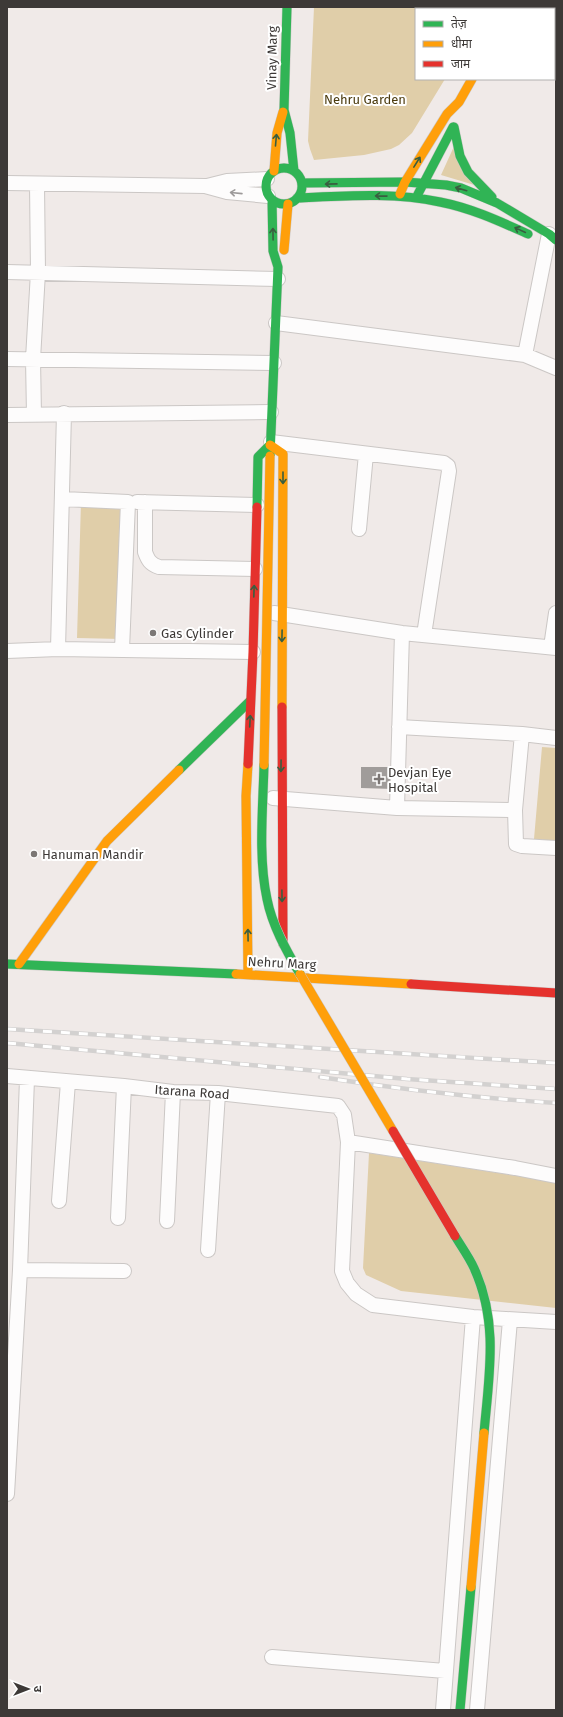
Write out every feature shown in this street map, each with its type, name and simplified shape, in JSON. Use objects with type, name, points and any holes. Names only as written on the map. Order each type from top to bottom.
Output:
[{"type":"street","name":"Vinay Marg","points":[[270,175],[277,133],[284,110],[287,7]]},
{"type":"street","points":[[399,197],[405,182],[447,114],[459,102],[471,80]]},
{"type":"street","points":[[417,198],[422,184],[454,127],[459,102]]},
{"type":"street","name":"Vinay Marg","points":[[284,110],[290,133],[294,171]]},
{"type":"street","points":[[454,127],[460,156],[468,172],[497,203],[547,239]]},
{"type":"street","points":[[7,183],[205,186],[227,181],[270,175],[284,168],[294,171],[302,183],[300,194],[288,204],[276,203],[270,198],[227,192],[205,186]]},
{"type":"street","points":[[270,175],[265,185],[270,198],[273,251],[278,273]]},
{"type":"street","points":[[302,183],[405,182],[446,185],[461,188],[497,203]]},
{"type":"street","points":[[34,415],[33,359],[38,272],[37,184]]},
{"type":"street","points":[[297,198],[359,195],[417,198],[457,206],[547,239]]},
{"type":"street","points":[[288,204],[284,253],[278,273],[270,448],[263,815],[264,873],[269,910],[276,929],[297,969],[473,1266],[484,1292],[491,1321],[491,1351],[460,1710]]},
{"type":"street","points":[[525,355],[547,239]]},
{"type":"street","points":[[7,272],[278,273]]},
{"type":"street","points":[[276,323],[525,355],[556,368]]},
{"type":"street","points":[[7,359],[274,363]]},
{"type":"street","points":[[7,415],[64,413],[272,412]]},
{"type":"street","points":[[58,650],[64,413]]},
{"type":"street","points":[[270,448],[283,454],[280,798],[283,968]]},
{"type":"street","points":[[248,974],[246,796],[253,652],[258,457],[270,448],[366,454],[444,463],[448,466],[449,471],[424,635]]},
{"type":"street","points":[[359,529],[366,454]]},
{"type":"street","points":[[63,499],[256,505]]},
{"type":"street","points":[[122,650],[128,502]]},
{"type":"street","points":[[145,502],[145,552],[147,559],[152,565],[159,567],[255,569]]},
{"type":"street","points":[[254,610],[402,633],[553,647],[556,613]]},
{"type":"street","points":[[397,808],[402,633]]},
{"type":"street","points":[[7,651],[122,650],[253,652]]},
{"type":"street","points":[[19,964],[107,841],[250,701]]},
{"type":"street","points":[[399,727],[522,734],[556,738]]},
{"type":"street","points":[[522,734],[515,810],[516,844],[522,846],[556,848]]},
{"type":"street","points":[[246,796],[397,808],[515,810]]},
{"type":"street","name":"Nehru Marg","points":[[7,964],[248,974],[283,968],[556,993]]},
{"type":"street","name":"Itarana Road","points":[[7,1076],[27,1079],[124,1086],[173,1092],[218,1093],[338,1106],[344,1115],[348,1142]]},
{"type":"street","points":[[7,1494],[20,1270],[27,1079]]},
{"type":"street","points":[[59,1201],[68,1082]]},
{"type":"street","points":[[118,1218],[124,1086]]},
{"type":"street","points":[[167,1220],[173,1092]]},
{"type":"street","points":[[208,1250],[218,1093]]},
{"type":"street","points":[[556,1176],[515,1168],[348,1142],[342,1271],[347,1283],[356,1294],[373,1305],[473,1317],[556,1322]]},
{"type":"street","points":[[20,1270],[124,1272]]},
{"type":"street","points":[[443,1710],[473,1317]]},
{"type":"street","points":[[477,1710],[510,1320]]},
{"type":"street","points":[[272,1657],[446,1671]]},
{"type":"green space","name":"Nehru Garden","points":[[314,7],[490,7],[415,8],[415,80],[444,80],[412,133],[399,145],[391,149],[364,155],[314,160],[308,141]]},
{"type":"green space","points":[[456,142],[481,187],[441,175]]},
{"type":"green space","points":[[81,502],[126,504],[122,639],[77,638]]},
{"type":"green space","points":[[542,747],[556,748],[556,841],[534,839]]},
{"type":"green space","points":[[369,1153],[556,1182],[556,1308],[401,1291],[366,1275],[363,1268]]},
{"type":"building","points":[[361,767],[393,767],[393,789],[361,788]]},
{"type":"railway","points":[[7,1029],[556,1063]]},
{"type":"railway","points":[[7,1043],[407,1079],[556,1089]]},
{"type":"railway","points":[[320,1077],[437,1093],[556,1103]]},
{"type":"traffic: fast","points":[[287,7],[284,110],[290,133],[294,171]]},
{"type":"traffic: fast","points":[[418,194],[453,127]]},
{"type":"traffic: fast","points":[[454,127],[460,156],[468,172],[492,197]]},
{"type":"traffic: fast","points":[[288,168],[297,173],[301,179],[302,186],[301,193],[297,199],[288,204],[280,204],[271,199],[267,193],[266,182],[271,173],[277,169],[288,168]]},
{"type":"traffic: fast","points":[[302,183],[405,182],[446,185],[461,188],[497,203],[549,234],[556,240]]},
{"type":"traffic: fast","points":[[297,198],[386,196],[422,199],[474,211],[528,234]]},
{"type":"traffic: fast","points":[[270,456],[278,267],[273,251],[272,200]]},
{"type":"traffic: fast","points":[[257,507],[258,457],[270,445]]},
{"type":"traffic: fast","points":[[179,770],[250,701]]},
{"type":"traffic: fast","points":[[264,765],[262,815],[264,883],[272,918],[285,947],[300,974]]},
{"type":"traffic: fast","points":[[7,964],[236,974]]},
{"type":"traffic: fast","points":[[455,1236],[474,1268],[482,1289],[487,1309],[490,1370],[484,1433]]},
{"type":"traffic: fast","points":[[460,1710],[471,1587]]},
{"type":"traffic: slow","points":[[400,194],[405,182],[447,114],[459,102],[471,80]]},
{"type":"traffic: slow","points":[[274,171],[277,133],[283,112]]},
{"type":"traffic: slow","points":[[284,250],[288,204]]},
{"type":"traffic: slow","points":[[270,445],[283,454],[282,707]]},
{"type":"traffic: slow","points":[[264,765],[270,456]]},
{"type":"traffic: slow","points":[[248,764],[246,796],[248,974]]},
{"type":"traffic: slow","points":[[19,964],[107,841],[179,770]]},
{"type":"traffic: slow","points":[[236,974],[411,984]]},
{"type":"traffic: slow","points":[[300,974],[393,1131]]},
{"type":"traffic: slow","points":[[471,1587],[484,1433]]},
{"type":"traffic: jam","points":[[248,764],[257,507]]},
{"type":"traffic: jam","points":[[282,707],[283,944]]},
{"type":"traffic: jam","points":[[411,984],[556,993]]},
{"type":"traffic: jam","points":[[393,1131],[455,1236]]},
{"type":"place","name":"Gas Cylinder","points":[[153,633]]},
{"type":"place","name":"Devjan Eye Hospital","points":[[379,779]]},
{"type":"place","name":"Hanuman Mandir","points":[[34,854]]}]
